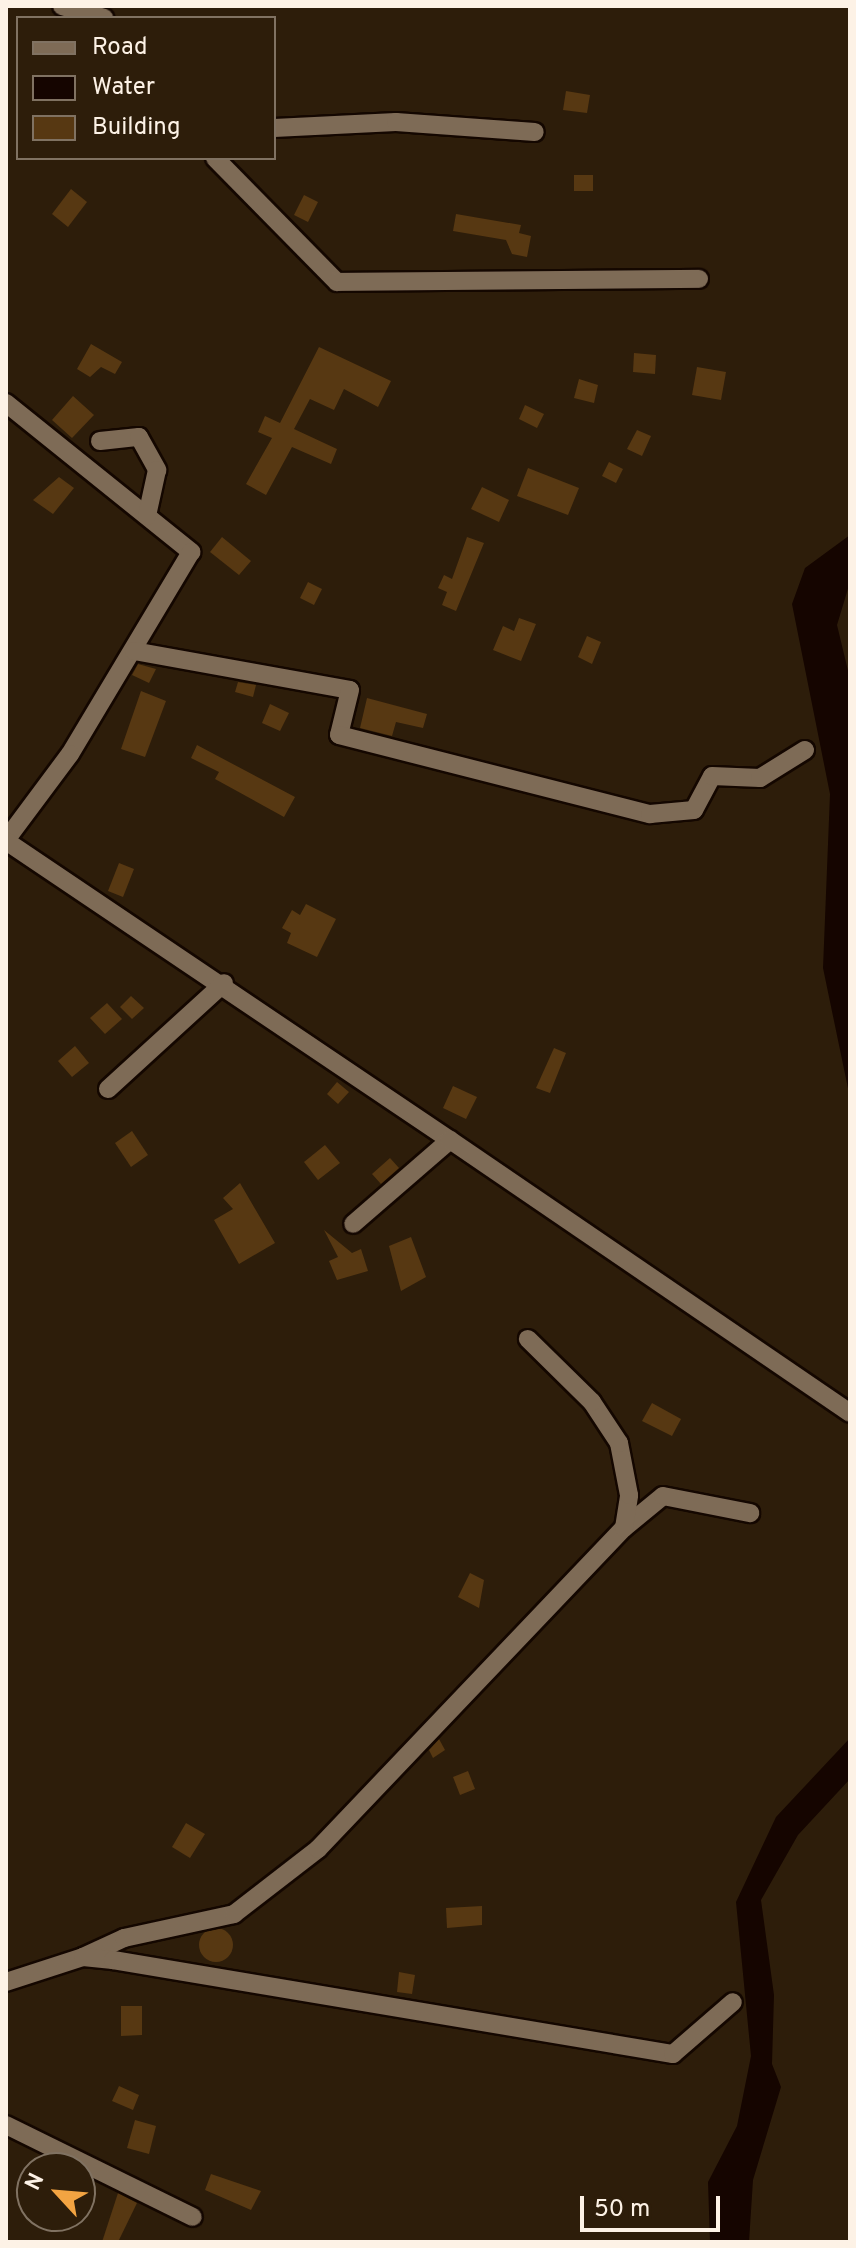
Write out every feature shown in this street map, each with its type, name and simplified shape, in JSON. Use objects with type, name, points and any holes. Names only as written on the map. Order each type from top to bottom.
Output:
[{"type":"street","points":[[62,6],[97,16]]},
{"type":"street","points":[[276,128],[396,122],[535,132]]},
{"type":"street","points":[[217,160],[337,282],[699,279]]},
{"type":"street","points":[[6,403],[191,552],[134,651],[6,841],[224,983],[850,1413]]},
{"type":"street","points":[[100,441],[139,437],[157,470],[147,516]]},
{"type":"street","points":[[134,651],[350,690],[339,735],[650,814],[694,810],[712,776],[760,778],[805,750]]},
{"type":"street","points":[[108,1089],[224,983]]},
{"type":"street","points":[[353,1224],[450,1140]]},
{"type":"street","points":[[528,1339],[592,1402],[619,1443],[629,1495],[624,1528]]},
{"type":"street","points":[[6,1982],[83,1957],[124,1938],[234,1914],[318,1849],[624,1528],[663,1496],[750,1513]]},
{"type":"street","points":[[83,1957],[673,2054],[733,2002]]},
{"type":"street","points":[[6,2125],[193,2217]]},
{"type":"water","points":[[850,535],[850,582],[837,625],[850,679],[850,1098],[823,968],[830,794],[792,604],[805,568]]},
{"type":"water","points":[[850,1738],[850,1779],[798,1835],[761,1900],[774,1995],[772,2064],[781,2087],[753,2180],[749,2242],[710,2242],[708,2182],[737,2126],[751,2056],[736,1902],[776,1817]]},
{"type":"building","points":[[566,91],[590,95],[587,113],[563,110]]},
{"type":"building","points":[[574,175],[593,175],[593,191],[574,191]]},
{"type":"building","points":[[71,189],[87,202],[68,227],[52,214]]},
{"type":"building","points":[[304,195],[318,202],[308,222],[294,215]]},
{"type":"building","points":[[456,214],[521,225],[519,233],[531,236],[527,257],[512,254],[506,240],[453,231]]},
{"type":"building","points":[[91,344],[122,362],[115,374],[101,367],[90,377],[77,369]]},
{"type":"building","points":[[319,347],[391,381],[378,407],[344,389],[334,410],[310,399],[294,429],[337,449],[331,464],[292,447],[266,495],[246,484],[272,438],[258,432],[265,416],[280,423]]},
{"type":"building","points":[[634,353],[656,355],[655,374],[633,372]]},
{"type":"building","points":[[697,367],[726,372],[721,400],[692,395]]},
{"type":"building","points":[[579,379],[598,385],[594,403],[574,398]]},
{"type":"building","points":[[73,396],[94,415],[72,438],[52,420]]},
{"type":"building","points":[[525,405],[544,414],[537,428],[519,419]]},
{"type":"building","points":[[637,430],[651,436],[642,456],[627,449]]},
{"type":"building","points":[[609,462],[623,469],[616,483],[602,476]]},
{"type":"building","points":[[528,468],[579,488],[568,515],[517,496]]},
{"type":"building","points":[[59,477],[74,488],[53,514],[33,500]]},
{"type":"building","points":[[482,487],[509,500],[499,522],[471,509]]},
{"type":"building","points":[[222,537],[251,561],[239,575],[210,552]]},
{"type":"building","points":[[467,537],[484,543],[456,611],[442,605],[447,592],[438,588],[444,575],[452,579]]},
{"type":"building","points":[[308,582],[322,589],[314,605],[300,598]]},
{"type":"building","points":[[519,618],[536,624],[521,661],[493,650],[503,626],[514,631]]},
{"type":"building","points":[[587,636],[601,642],[592,664],[578,657]]},
{"type":"building","points":[[138,664],[156,669],[149,683],[132,675]]},
{"type":"building","points":[[238,682],[256,685],[253,697],[235,692]]},
{"type":"building","points":[[141,691],[166,701],[145,757],[121,749]]},
{"type":"building","points":[[367,698],[427,714],[423,728],[396,722],[392,736],[360,728]]},
{"type":"building","points":[[270,704],[289,713],[280,731],[262,723]]},
{"type":"building","points":[[197,745],[295,797],[284,817],[215,779],[219,772],[191,758]]},
{"type":"building","points":[[119,863],[134,869],[123,897],[108,891]]},
{"type":"building","points":[[306,904],[336,919],[317,957],[287,943],[291,933],[282,928],[292,910],[300,915]]},
{"type":"building","points":[[131,996],[144,1008],[132,1019],[120,1007]]},
{"type":"building","points":[[107,1003],[122,1019],[105,1034],[90,1018]]},
{"type":"building","points":[[75,1046],[89,1063],[72,1077],[58,1061]]},
{"type":"building","points":[[554,1048],[566,1053],[550,1093],[536,1088]]},
{"type":"building","points":[[337,1082],[349,1092],[338,1104],[327,1094]]},
{"type":"building","points":[[453,1086],[477,1097],[466,1119],[443,1108]]},
{"type":"building","points":[[132,1131],[148,1155],[131,1167],[115,1143]]},
{"type":"building","points":[[325,1145],[340,1163],[318,1180],[304,1162]]},
{"type":"building","points":[[390,1158],[399,1168],[381,1184],[372,1174]]},
{"type":"building","points":[[240,1183],[275,1243],[239,1264],[214,1220],[233,1209],[223,1198]]},
{"type":"building","points":[[324,1230],[352,1253],[361,1249],[368,1271],[337,1280],[329,1261],[338,1257]]},
{"type":"building","points":[[411,1237],[426,1277],[401,1291],[389,1246]]},
{"type":"building","points":[[652,1403],[681,1419],[672,1436],[642,1421]]},
{"type":"building","points":[[470,1573],[484,1580],[479,1608],[458,1597]]},
{"type":"building","points":[[439,1739],[445,1750],[433,1758],[429,1750]]},
{"type":"building","points":[[468,1771],[475,1789],[460,1795],[453,1777]]},
{"type":"building","points":[[186,1823],[205,1834],[190,1858],[172,1847]]},
{"type":"building","points":[[482,1906],[482,1925],[447,1928],[446,1908]]},
{"type":"building","points":[[216,1928],[228,1933],[233,1945],[228,1957],[216,1962],[204,1957],[199,1945],[204,1933]]},
{"type":"building","points":[[399,1972],[415,1975],[412,1994],[397,1992]]},
{"type":"building","points":[[121,2006],[142,2006],[142,2035],[121,2036]]},
{"type":"building","points":[[119,2086],[139,2095],[133,2110],[112,2101]]},
{"type":"building","points":[[135,2120],[156,2126],[149,2154],[127,2148]]},
{"type":"building","points":[[211,2174],[261,2191],[251,2210],[205,2190]]},
{"type":"building","points":[[118,2193],[137,2203],[118,2242],[102,2242]]}]
